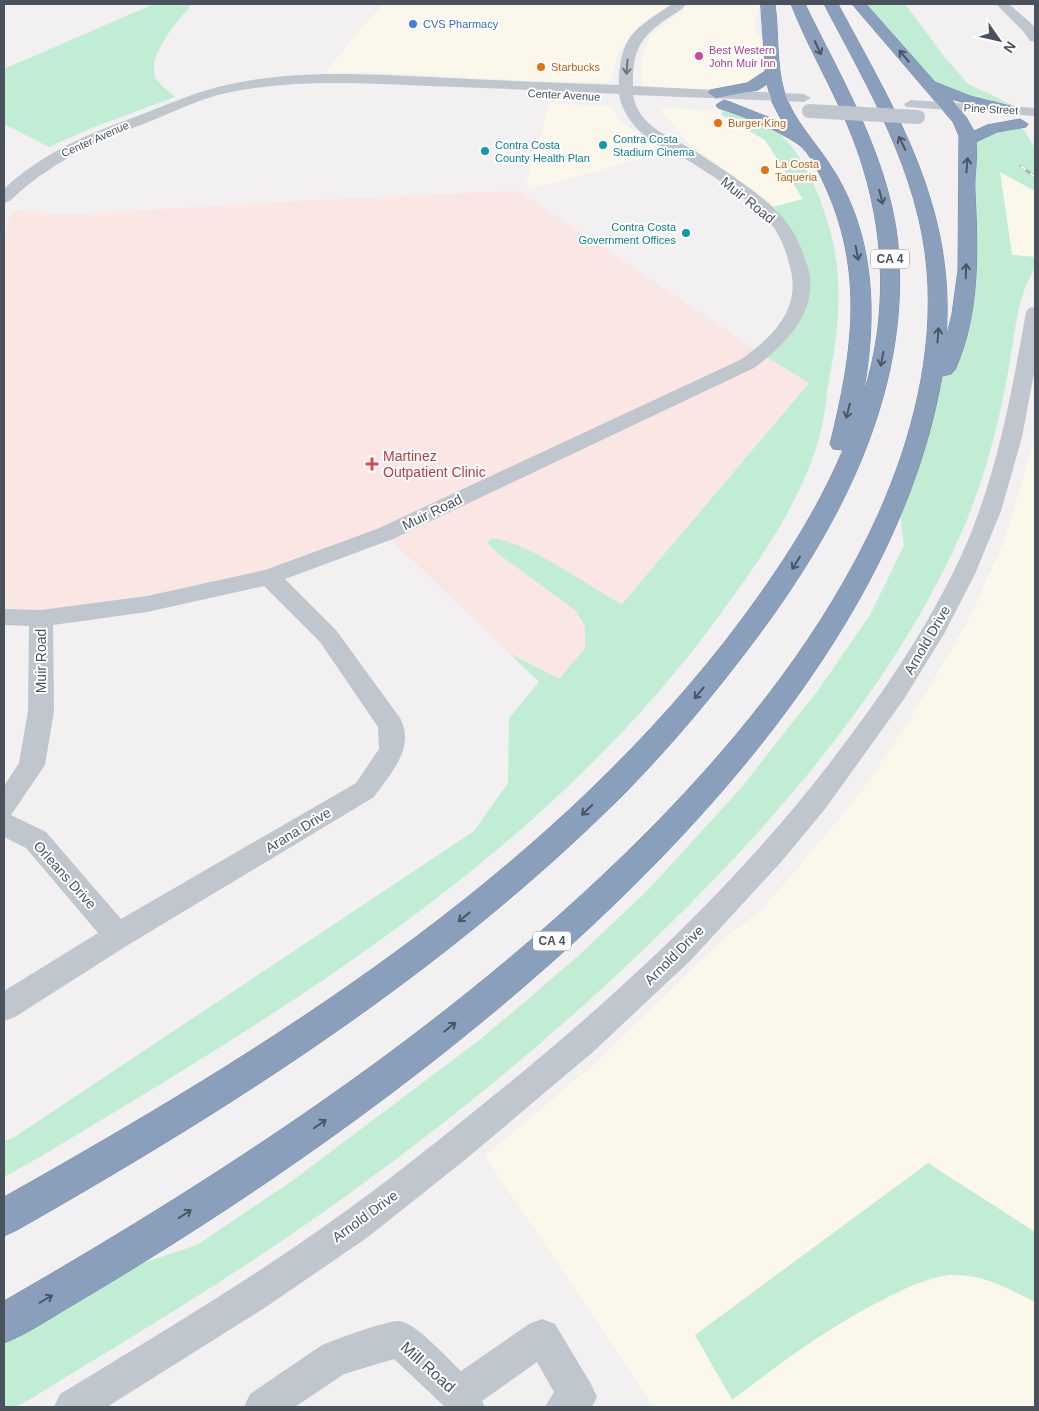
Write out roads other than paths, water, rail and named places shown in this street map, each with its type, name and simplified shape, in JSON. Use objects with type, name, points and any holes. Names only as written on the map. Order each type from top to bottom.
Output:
[{"type":"highway","points":[[768,4],[773,73],[782,103],[804,141],[829,177],[853,235],[863,296],[856,378],[821,521]]},
{"type":"highway","name":"CA 4","points":[[4,1217],[186,1112],[277,1054],[401,966],[532,861],[622,777],[697,695],[767,607],[821,521],[853,455],[875,388],[888,320],[890,260],[883,205],[868,157],[798,4]]},
{"type":"highway","name":"CA 4","points":[[4,1323],[170,1224],[270,1159],[360,1096],[439,1036],[514,975],[640,858],[740,749],[779,700],[824,635],[865,566],[898,496],[919,436],[928,400],[936,357],[939,308],[936,263],[928,214],[906,152],[831,4]]},
{"type":"highway","points":[[859,4],[960,120],[969,139],[966,192],[968,208],[965,292],[961,320],[947,366],[928,400]]},
{"type":"highway","points":[[720,99],[752,87],[773,73]]},
{"type":"highway","points":[[926,82],[965,100],[1008,110]]},
{"type":"highway","points":[[720,99],[772,121],[804,141]]},
{"type":"highway","points":[[969,139],[993,128],[1027,124]]},
{"type":"street","points":[[627,94],[628,54],[632,43],[646,29],[680,4]]},
{"type":"street","points":[[642,94],[642,58],[650,36],[691,4]]},
{"type":"street","points":[[1002,4],[1019,19],[1035,38]]},
{"type":"street","points":[[1013,4],[1035,24]]},
{"type":"street","name":"Center Avenue","points":[[4,198],[31,172],[61,154],[87,140],[169,109],[183,108],[251,92],[334,85],[642,94],[915,111],[960,120]]},
{"type":"street","name":"Muir Road","points":[[4,807],[32,765],[41,711],[41,618],[147,604],[269,577],[385,534],[747,364],[775,343],[797,311],[803,293],[800,267],[791,242],[782,228],[758,204],[684,151],[671,147],[655,136],[637,118],[627,94]]},
{"type":"street","name":"Muir Road","points":[[642,94],[648,113],[683,144],[684,151]]},
{"type":"street","name":"Center Avenue","points":[[915,111],[947,106]]},
{"type":"street","name":"Pine Street","points":[[947,106],[1035,112]]},
{"type":"street","name":"Pine Street","points":[[960,120],[1027,124]]},
{"type":"street","name":"Arnold Drive","points":[[74,1407],[281,1277],[414,1181],[570,1053],[639,989],[727,902],[774,851],[833,780],[886,707],[915,663],[960,582],[989,515],[1008,457],[1021,404],[1035,312]]},
{"type":"street","name":"Arana Drive","points":[[4,1006],[118,936],[365,790],[392,752],[391,725],[328,636],[269,577]]},
{"type":"street","points":[[4,617],[41,618]]},
{"type":"street","name":"Orleans Drive","points":[[4,824],[36,840],[118,936]]},
{"type":"street","name":"Mill Road","points":[[263,1407],[335,1358],[400,1339],[462,1401],[542,1337],[578,1397],[564,1407]]},
{"type":"railway","points":[[1021,166],[1035,177]]},
{"type":"place","name":"CVS Pharmacy","points":[[413,24]]},
{"type":"place","name":"Best Western John Muir Inn","points":[[699,56]]},
{"type":"place","name":"Starbucks","points":[[541,67]]},
{"type":"place","name":"Burger King","points":[[718,123]]},
{"type":"place","name":"Contra Costa Stadium Cinema","points":[[603,145]]},
{"type":"place","name":"Contra Costa County Health Plan","points":[[485,151]]},
{"type":"place","name":"La Costa Taqueria","points":[[765,170]]},
{"type":"place","name":"Contra Costa Government Offices","points":[[686,233]]},
{"type":"place","name":"Martinez Outpatient Clinic","points":[[372,464]]}]
